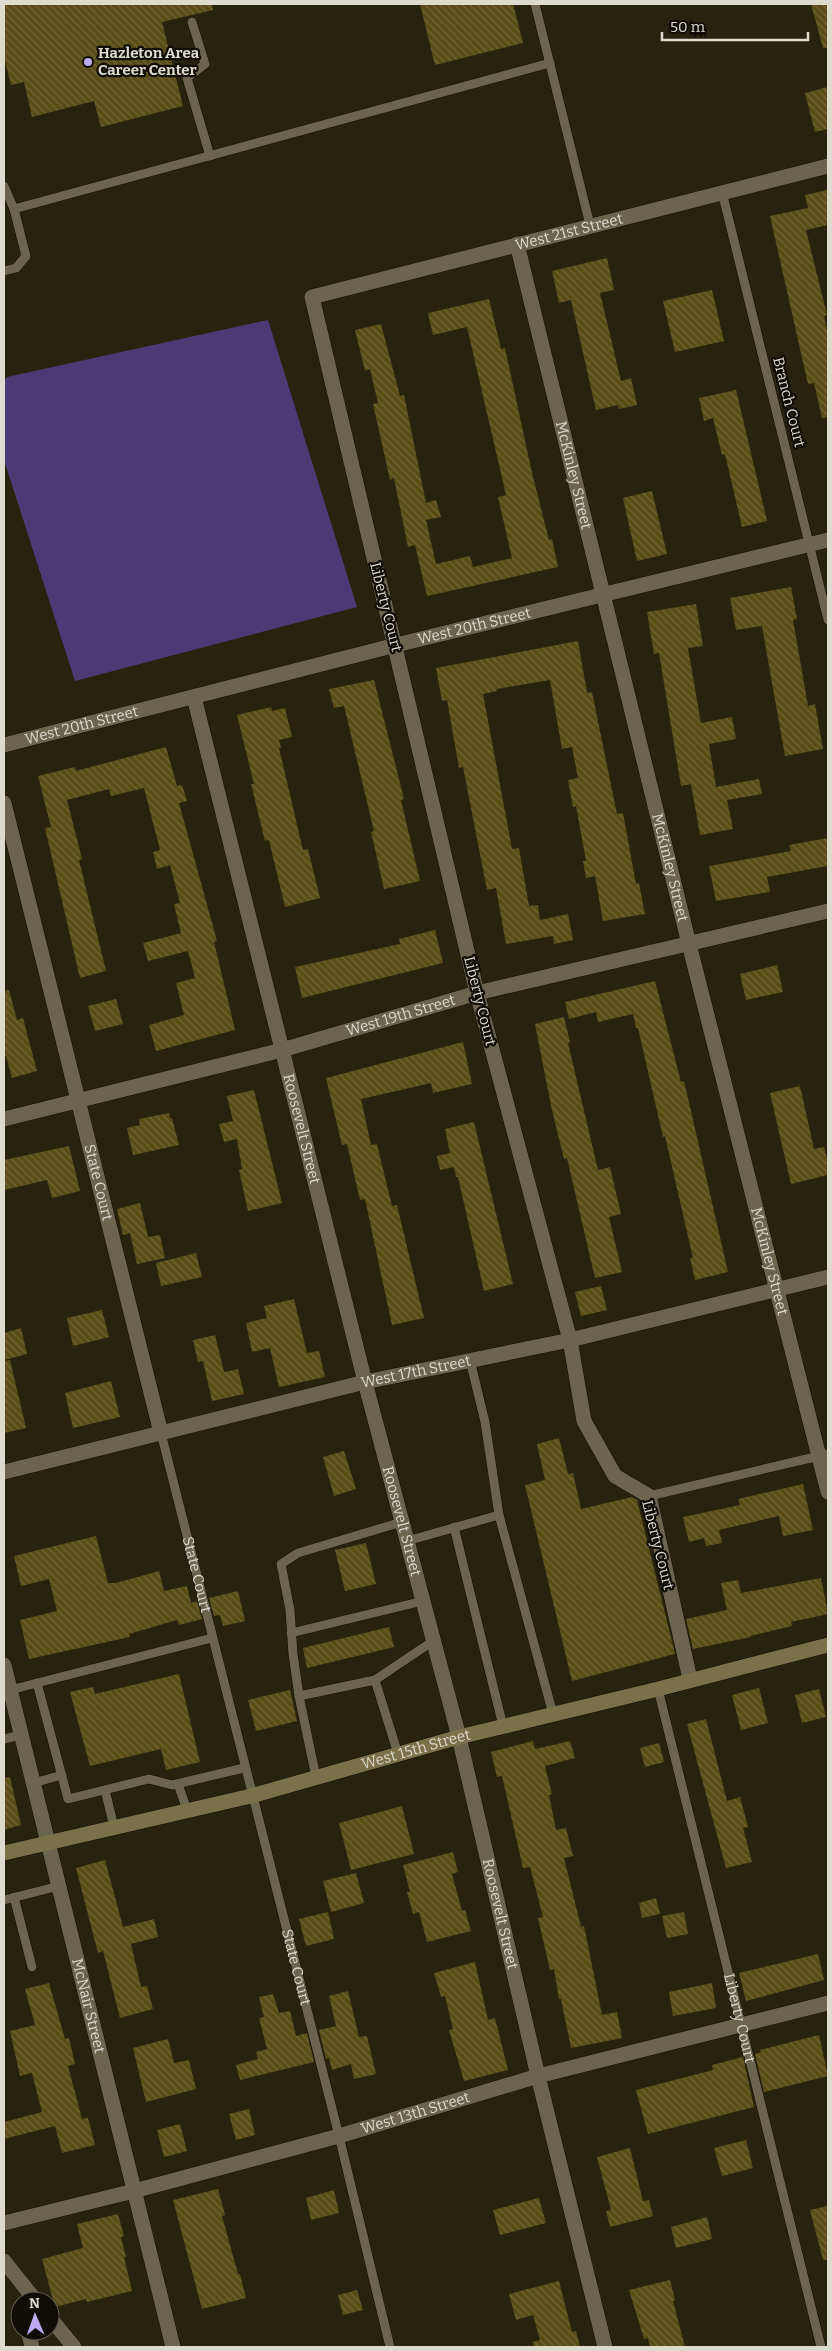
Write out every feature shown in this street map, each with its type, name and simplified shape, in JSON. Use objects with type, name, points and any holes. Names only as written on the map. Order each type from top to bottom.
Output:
[{"type":"main road","name":"West 15th Street","points":[[4,1853],[251,1796],[459,1737],[658,1689],[690,1679],[828,1645]]},
{"type":"street","name":"West 21st Street","points":[[312,297],[828,166]]},
{"type":"street","name":"McKinley Street","points":[[517,244],[777,1290],[824,1455],[828,1492]]},
{"type":"street","name":"Liberty Court","points":[[312,297],[477,993],[570,1340],[584,1421],[615,1476],[649,1496],[690,1679]]},
{"type":"street","name":"West 20th Street","points":[[4,745],[396,645],[604,596],[828,540]]},
{"type":"street","name":"Roosevelt Street","points":[[194,697],[365,1382],[459,1737],[538,2076],[605,2347]]},
{"type":"street","name":"State Court","points":[[4,803],[161,1433]]},
{"type":"street","name":"West 19th Street","points":[[4,1119],[282,1050],[477,993],[828,910]]},
{"type":"street","name":"West 17th Street","points":[[4,1472],[365,1382],[570,1340],[828,1277]]},
{"type":"street","name":"McNair Street","points":[[4,1665],[173,2347]]},
{"type":"street","name":"West 13th Street","points":[[4,2223],[134,2191],[339,2136],[538,2076],[828,2003]]},
{"type":"street","points":[[4,2262],[28,2291]]},
{"type":"street","points":[[14,2274],[18,2291]]},
{"type":"street","points":[[60,2330],[74,2347]]},
{"type":"lane","points":[[535,4],[590,225]]},
{"type":"lane","points":[[192,22],[205,64],[187,78],[210,156]]},
{"type":"lane","points":[[14,209],[550,63]]},
{"type":"lane","points":[[4,186],[14,209],[26,256],[16,268],[4,271]]},
{"type":"lane","name":"Branch Court","points":[[722,192],[828,620]]},
{"type":"lane","points":[[470,1360],[486,1422],[499,1516],[553,1714]]},
{"type":"lane","name":"State Court","points":[[161,1433],[251,1796],[339,2136],[390,2347]]},
{"type":"lane","points":[[649,1496],[824,1455]]},
{"type":"lane","points":[[407,1542],[499,1516]]},
{"type":"lane","points":[[316,1778],[299,1696],[290,1610],[281,1564],[298,1553],[402,1522]]},
{"type":"lane","points":[[454,1528],[503,1726]]},
{"type":"lane","points":[[291,1633],[423,1601]]},
{"type":"lane","points":[[10,1690],[212,1638]]},
{"type":"lane","points":[[299,1696],[374,1680],[433,1641]]},
{"type":"lane","points":[[374,1680],[398,1754]]},
{"type":"lane","points":[[37,1683],[68,1799],[149,1779],[172,1785],[244,1768]]},
{"type":"lane","name":"Liberty Court","points":[[658,1689],[821,2347]]},
{"type":"lane","points":[[4,1739],[21,1735]]},
{"type":"lane","points":[[33,1783],[62,1775]]},
{"type":"lane","points":[[178,1784],[187,1810]]},
{"type":"lane","points":[[105,1790],[114,1827]]},
{"type":"lane","points":[[4,1900],[59,1886]]},
{"type":"lane","points":[[14,1898],[32,1967]]},
{"type":"shaded area","points":[[268,320],[357,607],[75,681],[4,460],[4,381],[7,377]]},
{"type":"building","name":"Hazleton Area Career Center","points":[[4,4],[212,4],[213,10],[162,22],[183,106],[101,127],[94,101],[32,117],[24,82],[11,85],[4,57]]},
{"type":"building","points":[[420,4],[513,4],[523,43],[435,65]]},
{"type":"building","points":[[811,4],[828,4],[828,48],[823,48]]},
{"type":"building","points":[[828,87],[828,129],[815,132],[805,93]]},
{"type":"building","points":[[828,190],[828,225],[806,230],[827,315],[824,316],[828,335],[828,417],[822,418],[814,383],[808,384],[770,216],[808,208],[805,195]]},
{"type":"building","points":[[607,258],[614,290],[600,293],[621,381],[631,378],[637,405],[619,409],[618,405],[596,410],[571,300],[559,303],[552,271]]},
{"type":"building","points":[[712,290],[724,341],[675,352],[663,301]]},
{"type":"building","points":[[489,299],[501,349],[505,348],[532,473],[549,540],[552,539],[558,567],[427,596],[415,545],[408,547],[394,478],[390,480],[373,404],[378,403],[370,369],[365,371],[355,330],[381,324],[400,396],[404,395],[426,503],[436,500],[441,517],[426,520],[436,564],[470,556],[473,567],[512,558],[498,497],[506,495],[467,327],[433,335],[428,313]]},
{"type":"building","points":[[736,390],[767,521],[742,527],[725,454],[722,455],[713,418],[704,421],[699,398]]},
{"type":"building","points":[[652,491],[667,554],[637,561],[623,498]]},
{"type":"building","points":[[791,587],[797,619],[793,620],[808,706],[815,704],[823,749],[785,756],[762,626],[736,630],[730,598]]},
{"type":"building","points":[[696,604],[703,646],[688,648],[701,723],[732,717],[736,739],[709,744],[716,787],[759,779],[762,794],[727,800],[733,829],[700,835],[691,784],[681,786],[659,653],[654,654],[647,612]]},
{"type":"building","points":[[578,641],[587,693],[592,692],[617,814],[623,813],[636,884],[639,883],[645,914],[603,921],[595,876],[586,878],[583,861],[586,861],[576,806],[573,807],[568,780],[578,778],[572,747],[562,749],[550,680],[496,689],[497,691],[483,694],[512,849],[519,848],[529,906],[538,905],[540,920],[568,914],[573,940],[554,944],[553,936],[506,944],[496,888],[487,890],[463,767],[459,768],[447,700],[442,701],[436,668]]},
{"type":"building","points":[[374,680],[404,799],[401,800],[420,881],[384,889],[371,832],[374,831],[344,706],[334,708],[329,689]]},
{"type":"building","points":[[271,707],[272,711],[285,708],[292,737],[279,740],[281,748],[279,748],[303,850],[308,849],[320,898],[285,907],[269,840],[265,841],[251,784],[254,784],[237,715]]},
{"type":"building","points":[[166,747],[177,786],[182,785],[187,801],[179,803],[217,941],[214,942],[235,1030],[156,1051],[149,1025],[184,1015],[176,983],[195,978],[188,951],[148,961],[143,943],[181,933],[174,904],[180,903],[170,865],[157,869],[153,852],[160,850],[144,788],[111,796],[109,789],[67,800],[82,859],[79,860],[106,971],[80,978],[45,828],[51,827],[38,776],[75,767],[76,771]]},
{"type":"building","points":[[828,838],[828,866],[767,877],[770,892],[716,901],[709,866],[791,851],[789,845]]},
{"type":"building","points":[[435,930],[443,963],[302,998],[295,967],[400,944],[399,939]]},
{"type":"building","points":[[777,965],[783,992],[746,1000],[740,974]]},
{"type":"building","points":[[655,981],[681,1082],[684,1081],[728,1272],[695,1280],[690,1258],[693,1258],[665,1136],[663,1137],[638,1028],[636,1028],[633,1014],[598,1022],[596,1012],[569,1019],[565,1002]]},
{"type":"building","points":[[9,990],[17,1020],[23,1018],[37,1071],[12,1078],[6,1056],[4,1056],[4,991]]},
{"type":"building","points":[[116,999],[123,1024],[95,1031],[88,1006]]},
{"type":"building","points":[[564,1017],[570,1042],[568,1043],[598,1170],[610,1167],[621,1214],[609,1217],[622,1272],[595,1278],[567,1158],[564,1159],[551,1106],[535,1024]]},
{"type":"building","points":[[463,1042],[472,1084],[433,1093],[431,1083],[361,1099],[371,1145],[377,1144],[392,1206],[397,1205],[424,1318],[392,1325],[365,1199],[360,1200],[347,1144],[342,1145],[326,1078]]},
{"type":"building","points":[[800,1086],[814,1149],[824,1147],[828,1163],[828,1175],[791,1184],[770,1093]]},
{"type":"building","points":[[254,1090],[282,1203],[248,1211],[239,1170],[242,1169],[237,1139],[224,1142],[219,1124],[233,1121],[227,1096]]},
{"type":"building","points":[[169,1113],[179,1145],[133,1155],[127,1128],[140,1125],[139,1119]]},
{"type":"building","points":[[474,1122],[513,1284],[484,1291],[458,1177],[456,1177],[454,1167],[440,1170],[437,1156],[450,1153],[445,1129]]},
{"type":"building","points":[[69,1146],[80,1191],[52,1198],[47,1180],[4,1190],[4,1160]]},
{"type":"building","points":[[140,1203],[148,1237],[160,1235],[165,1258],[137,1264],[130,1233],[123,1235],[117,1209]]},
{"type":"building","points":[[196,1253],[202,1277],[161,1286],[156,1263]]},
{"type":"building","points":[[601,1286],[607,1310],[581,1316],[575,1292]]},
{"type":"building","points":[[294,1299],[307,1353],[319,1351],[325,1377],[279,1387],[270,1348],[252,1352],[246,1323],[267,1318],[264,1306]]},
{"type":"building","points":[[102,1310],[109,1337],[73,1346],[67,1318]]},
{"type":"building","points":[[21,1328],[27,1354],[4,1360],[4,1333]]},
{"type":"building","points":[[215,1335],[224,1372],[238,1369],[244,1394],[212,1401],[203,1361],[198,1362],[193,1340]]},
{"type":"building","points":[[10,1360],[26,1428],[4,1433],[4,1361]]},
{"type":"building","points":[[111,1381],[120,1417],[73,1428],[65,1393]]},
{"type":"building","points":[[559,1438],[568,1474],[573,1473],[581,1509],[632,1497],[637,1500],[675,1654],[572,1681],[525,1485],[545,1480],[537,1444]]},
{"type":"building","points":[[344,1451],[356,1489],[334,1496],[323,1457]]},
{"type":"building","points":[[803,1484],[813,1530],[783,1536],[779,1516],[719,1530],[722,1543],[706,1546],[704,1538],[689,1542],[683,1517],[740,1505],[738,1499]]},
{"type":"building","points":[[96,1536],[108,1583],[116,1583],[159,1571],[164,1591],[187,1586],[191,1603],[197,1601],[202,1619],[179,1625],[177,1620],[129,1634],[130,1637],[29,1659],[20,1620],[57,1611],[49,1579],[21,1586],[14,1556]]},
{"type":"building","points":[[366,1543],[376,1584],[345,1591],[335,1550]]},
{"type":"building","points":[[821,1578],[828,1614],[791,1622],[792,1626],[751,1637],[693,1649],[686,1619],[727,1610],[721,1583],[738,1580],[741,1593]]},
{"type":"building","points":[[238,1591],[245,1621],[223,1626],[220,1615],[214,1616],[209,1598]]},
{"type":"building","points":[[389,1627],[394,1647],[307,1668],[303,1648]]},
{"type":"building","points":[[179,1674],[200,1762],[166,1770],[161,1749],[90,1766],[70,1692],[93,1687],[95,1694]]},
{"type":"building","points":[[759,1688],[768,1723],[741,1730],[732,1695]]},
{"type":"building","points":[[819,1689],[826,1717],[802,1723],[795,1695]]},
{"type":"building","points":[[290,1690],[297,1721],[256,1731],[248,1700]]},
{"type":"building","points":[[706,1719],[727,1801],[740,1797],[748,1827],[743,1828],[752,1862],[726,1868],[687,1724]]},
{"type":"building","points":[[533,1741],[535,1749],[570,1741],[575,1758],[545,1766],[552,1794],[549,1795],[556,1830],[566,1828],[573,1856],[564,1858],[581,1927],[584,1926],[602,2015],[617,2012],[622,2038],[571,2048],[554,1969],[550,1970],[538,1918],[543,1917],[530,1867],[523,1868],[502,1776],[497,1777],[491,1752]]},
{"type":"building","points":[[659,1743],[664,1762],[645,1767],[640,1748]]},
{"type":"building","points":[[10,1777],[21,1825],[4,1830],[4,1778]]},
{"type":"building","points":[[402,1806],[414,1854],[351,1870],[339,1823]]},
{"type":"building","points":[[453,1852],[458,1872],[452,1874],[462,1911],[465,1910],[471,1931],[427,1942],[419,1912],[413,1914],[403,1865]]},
{"type":"building","points":[[105,1860],[123,1927],[154,1919],[158,1937],[131,1944],[141,1987],[147,1986],[153,2009],[120,2018],[103,1951],[98,1953],[76,1868]]},
{"type":"building","points":[[356,1873],[364,1903],[331,1912],[323,1881]]},
{"type":"building","points":[[656,1898],[660,1914],[642,1918],[639,1903]]},
{"type":"building","points":[[328,1912],[334,1939],[306,1946],[299,1919]]},
{"type":"building","points":[[684,1912],[688,1934],[667,1938],[662,1916]]},
{"type":"building","points":[[818,1954],[824,1980],[746,2001],[739,1973]]},
{"type":"building","points":[[475,1962],[488,2020],[495,2018],[508,2070],[464,2081],[449,2030],[453,2029],[445,1996],[441,1997],[434,1973]]},
{"type":"building","points":[[49,1983],[65,2039],[69,2038],[75,2064],[68,2066],[82,2119],[88,2118],[95,2145],[62,2153],[55,2126],[4,2139],[4,2122],[42,2112],[32,2073],[20,2076],[10,2031],[35,2025],[25,1989]]},
{"type":"building","points":[[712,1983],[716,2008],[673,2016],[669,1992]]},
{"type":"building","points":[[348,1991],[359,2037],[367,2036],[376,2074],[354,2079],[351,2064],[332,2070],[329,2058],[326,2059],[319,2030],[336,2026],[329,1996]]},
{"type":"building","points":[[273,1994],[279,2013],[290,2011],[296,2036],[307,2033],[314,2062],[240,2080],[236,2065],[258,2059],[256,2052],[267,2049],[259,2018],[264,2017],[259,1997]]},
{"type":"building","points":[[819,2035],[828,2076],[764,2092],[755,2054],[761,2052],[760,2050]]},
{"type":"building","points":[[168,2039],[174,2063],[189,2060],[196,2089],[146,2102],[133,2048]]},
{"type":"building","points":[[743,2057],[754,2107],[648,2134],[636,2090],[713,2070],[712,2065]]},
{"type":"building","points":[[249,2109],[255,2135],[236,2140],[229,2114]]},
{"type":"building","points":[[180,2124],[187,2151],[164,2157],[157,2130]]},
{"type":"building","points":[[746,2140],[753,2168],[722,2176],[714,2148]]},
{"type":"building","points":[[630,2148],[643,2201],[649,2200],[653,2216],[610,2227],[606,2211],[611,2210],[597,2157]]},
{"type":"building","points":[[218,2189],[225,2215],[222,2216],[246,2298],[202,2309],[173,2200]]},
{"type":"building","points":[[334,2190],[339,2213],[311,2220],[306,2198]]},
{"type":"building","points":[[539,2198],[546,2223],[500,2235],[493,2210]]},
{"type":"building","points":[[828,2206],[828,2260],[823,2260],[810,2210]]},
{"type":"building","points":[[118,2214],[124,2236],[121,2237],[132,2291],[87,2302],[86,2299],[60,2306],[60,2291],[51,2291],[42,2259],[83,2248],[77,2224]]},
{"type":"building","points":[[707,2217],[712,2239],[676,2248],[671,2227]]},
{"type":"building","points":[[670,2280],[675,2300],[673,2301],[685,2347],[650,2347],[648,2338],[644,2339],[629,2290]]},
{"type":"building","points":[[559,2281],[572,2332],[576,2331],[580,2347],[534,2347],[533,2342],[540,2340],[533,2315],[516,2320],[509,2294]]},
{"type":"building","points":[[357,2290],[363,2310],[343,2315],[338,2295]]},
{"type":"place","name":"Hazleton Area Career Center","points":[[88,62]]}]
